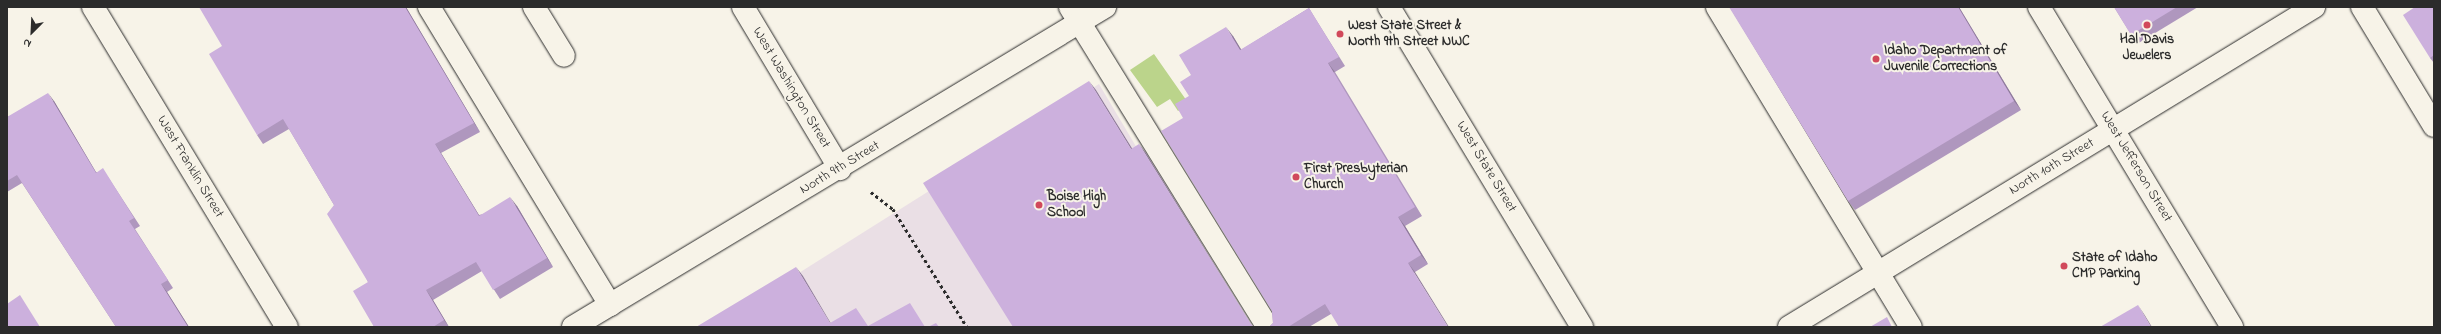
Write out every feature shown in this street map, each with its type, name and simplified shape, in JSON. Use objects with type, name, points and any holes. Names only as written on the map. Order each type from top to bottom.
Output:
[{"type":"street","name":"West Franklin Street","points":[[93,7],[287,327]]},
{"type":"street","points":[[429,7],[610,305]]},
{"type":"street","points":[[534,7],[564,56]]},
{"type":"street","name":"West Washington Street","points":[[743,7],[840,168]]},
{"type":"street","name":"North 9th Street","points":[[573,327],[840,168],[1075,15],[1105,7]]},
{"type":"street","name":"West State Street","points":[[1389,7],[1582,327]]},
{"type":"street","points":[[1717,7],[1911,327]]},
{"type":"street","name":"West Jefferson Street","points":[[2038,7],[2232,327]]},
{"type":"street","name":"North 10th Street","points":[[1789,327],[2314,7]]},
{"type":"street","points":[[2362,7],[2434,126]]},
{"type":"street","points":[[1075,15],[1268,327]]},
{"type":"path","points":[[871,192],[893,209],[967,327]]},
{"type":"shaded area","name":"Boise High School","points":[[1099,84],[1243,327],[713,327]]},
{"type":"green space","points":[[1154,54],[1189,104],[1178,111],[1170,99],[1157,107],[1130,70]]},
{"type":"building","points":[[199,7],[405,7],[474,123],[435,144],[479,216],[510,197],[547,258],[493,290],[476,262],[426,290],[444,320],[433,327],[374,327],[353,291],[368,282],[327,214],[334,205],[283,119],[257,135],[209,54],[222,46]]},
{"type":"building","name":"Idaho Department of Juvenile Corrections","points":[[1729,7],[1958,7],[2014,101],[1848,201]]},
{"type":"building","points":[[2114,7],[2177,7],[2131,35]]},
{"type":"building","points":[[2415,7],[2434,7],[2434,55],[2430,58],[2403,15]]},
{"type":"building","name":"First Presbyterian Church","points":[[1309,8],[1339,57],[1328,63],[1415,207],[1398,217],[1421,255],[1408,263],[1448,327],[1339,327],[1325,304],[1288,327],[1269,327],[1273,323],[1272,311],[1161,131],[1183,118],[1175,104],[1189,96],[1180,82],[1191,75],[1179,55],[1226,27],[1240,50]]},
{"type":"building","name":"Boise High School","points":[[1089,81],[1131,149],[1139,144],[1254,327],[1013,327],[923,183]]},
{"type":"building","points":[[48,93],[96,173],[103,168],[134,218],[129,221],[168,280],[161,284],[188,327],[116,327],[17,175],[7,181],[7,117]]},
{"type":"building","points":[[796,267],[830,323],[856,308],[868,326],[910,303],[925,327],[696,327]]},
{"type":"building","points":[[20,295],[40,327],[7,327],[7,304]]},
{"type":"building","points":[[2138,305],[2151,327],[2100,327]]},
{"type":"building","points":[[1887,317],[1892,327],[1870,327]]},
{"type":"building","points":[[936,323],[939,327],[928,327]]},
{"type":"place","name":"Hal Davis Jewelers","points":[[2147,25]]},
{"type":"place","name":"West State Street & North 9th Street NWC","points":[[1340,34]]},
{"type":"place","name":"Idaho Department of Juvenile Corrections","points":[[1876,59]]},
{"type":"place","name":"First Presbyterian Church","points":[[1296,177]]},
{"type":"place","name":"Boise High School","points":[[1039,205]]},
{"type":"place","name":"State of Idaho CMP Parking","points":[[2064,266]]}]
